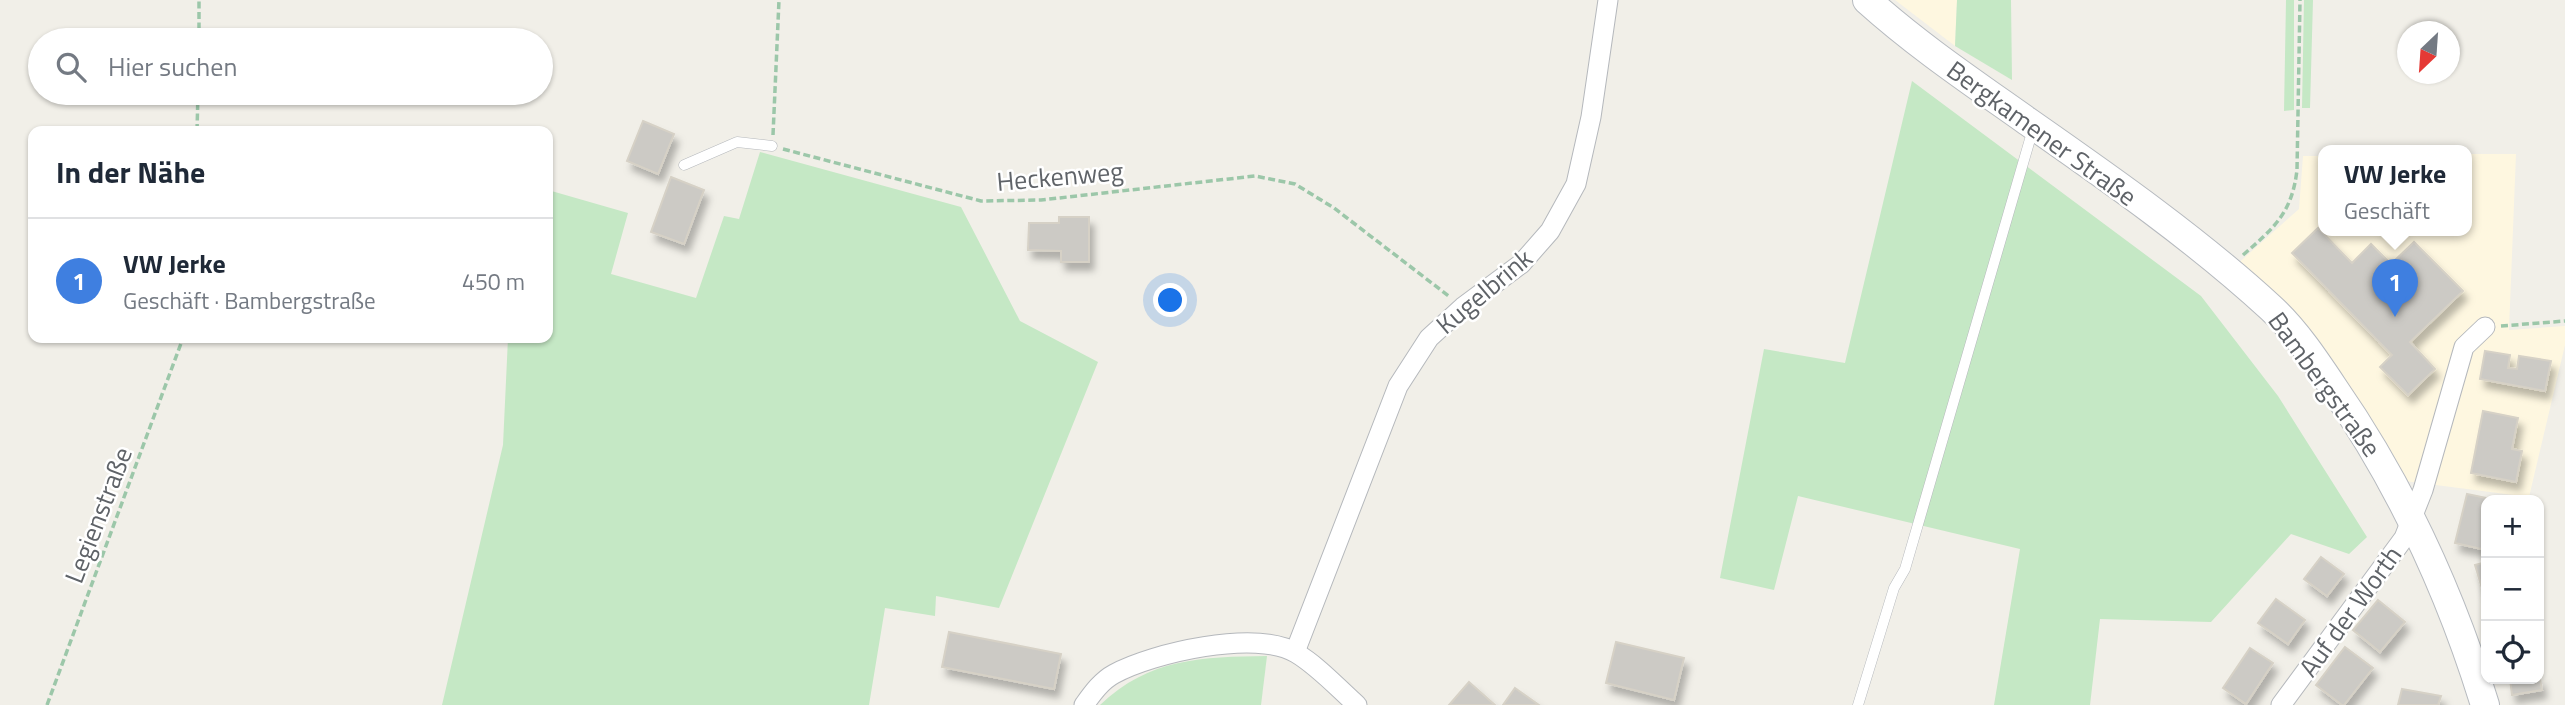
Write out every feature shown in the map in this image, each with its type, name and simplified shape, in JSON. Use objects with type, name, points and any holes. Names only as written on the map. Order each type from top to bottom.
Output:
[{"type":"street","name":"Kugelbrink","points":[[1295,652],[1398,386],[1429,338],[1463,307],[1521,264],[1550,231],[1576,184],[1591,117],[1608,0]]},
{"type":"street","name":"Bergkamener Straße","points":[[1867,0],[1936,57],[2220,264]]},
{"type":"street","name":"Bambergstraße","points":[[2220,264],[2273,309],[2318,365],[2362,428],[2427,547],[2485,705]]},
{"type":"street","points":[[2410,519],[2423,490],[2464,347],[2485,327]]},
{"type":"street","name":"Auf der Worth","points":[[2288,704],[2404,538],[2410,519]]},
{"type":"street","points":[[1084,705],[1111,676],[1153,657],[1204,647],[1249,643],[1272,644],[1295,652],[1357,705]]},
{"type":"lane","points":[[1858,705],[1894,588],[1905,569],[2034,126]]},
{"type":"lane","points":[[684,165],[737,142],[772,146]]},
{"type":"path","points":[[199,0],[199,28]]},
{"type":"path","points":[[772,146],[779,0]]},
{"type":"path","points":[[2220,264],[2239,258],[2272,230],[2287,210],[2295,191],[2300,0]]},
{"type":"path","points":[[197,126],[198,105]]},
{"type":"path","name":"Heckenweg","points":[[772,146],[981,201],[1041,200],[1255,176],[1296,184],[1334,208],[1463,307]]},
{"type":"path","points":[[2485,327],[2565,321]]},
{"type":"path","name":"Legienstraße","points":[[47,705],[182,343]]},
{"type":"shaded area","points":[[1895,0],[1957,0],[1955,46]]},
{"type":"shaded area","points":[[2472,154],[2516,154],[2509,330],[2565,326],[2565,345],[2529,495],[2389,479],[2235,266],[2299,209],[2303,156],[2318,156],[2318,236],[2472,236]]},
{"type":"green space","points":[[1957,0],[2011,0],[2012,80],[1955,46]]},
{"type":"green space","points":[[2286,0],[2294,0],[2294,110],[2284,111]]},
{"type":"green space","points":[[2304,0],[2313,0],[2310,108],[2302,108]]},
{"type":"green space","points":[[1912,81],[2201,296],[2278,396],[2367,537],[2349,554],[2291,534],[2211,622],[2100,619],[2090,705],[1994,705],[2020,549],[1798,496],[1774,590],[1720,578],[1764,349],[1845,363]]},
{"type":"green space","points":[[760,152],[961,207],[1020,321],[1098,362],[999,608],[936,596],[935,616],[885,608],[869,705],[442,705],[503,445],[508,343],[553,343],[553,191],[628,213],[611,274],[696,298],[724,216],[739,219]]},
{"type":"green space","points":[[1267,656],[1261,705],[1100,705],[1119,689],[1157,669],[1220,657]]},
{"type":"building","points":[[643,121],[674,134],[658,174],[627,161]]},
{"type":"building","points":[[671,177],[704,190],[684,244],[651,232]]},
{"type":"building","points":[[1059,217],[1089,217],[1089,262],[1061,262],[1061,251],[1028,250],[1029,223],[1059,223]]},
{"type":"building","points":[[2318,228],[2318,236],[2326,236],[2352,263],[2371,244],[2391,264],[2414,242],[2463,291],[2410,342],[2435,369],[2408,395],[2380,367],[2392,355],[2292,253]]},
{"type":"building","points":[[2485,351],[2510,355],[2508,368],[2517,369],[2519,356],[2551,361],[2545,391],[2480,379]]},
{"type":"building","points":[[2483,411],[2518,418],[2512,449],[2522,451],[2516,482],[2471,473]]},
{"type":"building","points":[[2467,494],[2481,497],[2481,549],[2455,543]]},
{"type":"building","points":[[2321,557],[2344,574],[2327,596],[2304,579]]},
{"type":"building","points":[[2481,563],[2481,585],[2475,565]]},
{"type":"building","points":[[2276,599],[2305,620],[2288,644],[2258,623]]},
{"type":"building","points":[[2378,600],[2405,622],[2380,652],[2353,630]]},
{"type":"building","points":[[949,632],[1061,654],[1054,689],[942,667]]},
{"type":"building","points":[[1616,642],[1684,658],[1674,700],[1606,683]]},
{"type":"building","points":[[2345,647],[2373,668],[2342,705],[2316,685]]},
{"type":"building","points":[[2250,648],[2273,663],[2246,704],[2223,688]]},
{"type":"building","points":[[1469,682],[1495,705],[1449,705]]},
{"type":"building","points":[[2511,684],[2541,684],[2542,690],[2512,695]]},
{"type":"building","points":[[1515,688],[1539,705],[1503,705]]},
{"type":"building","points":[[2402,689],[2441,696],[2438,705],[2398,705]]},
{"type":"place","name":"VW Jerke","points":[[2395,317]]}]
